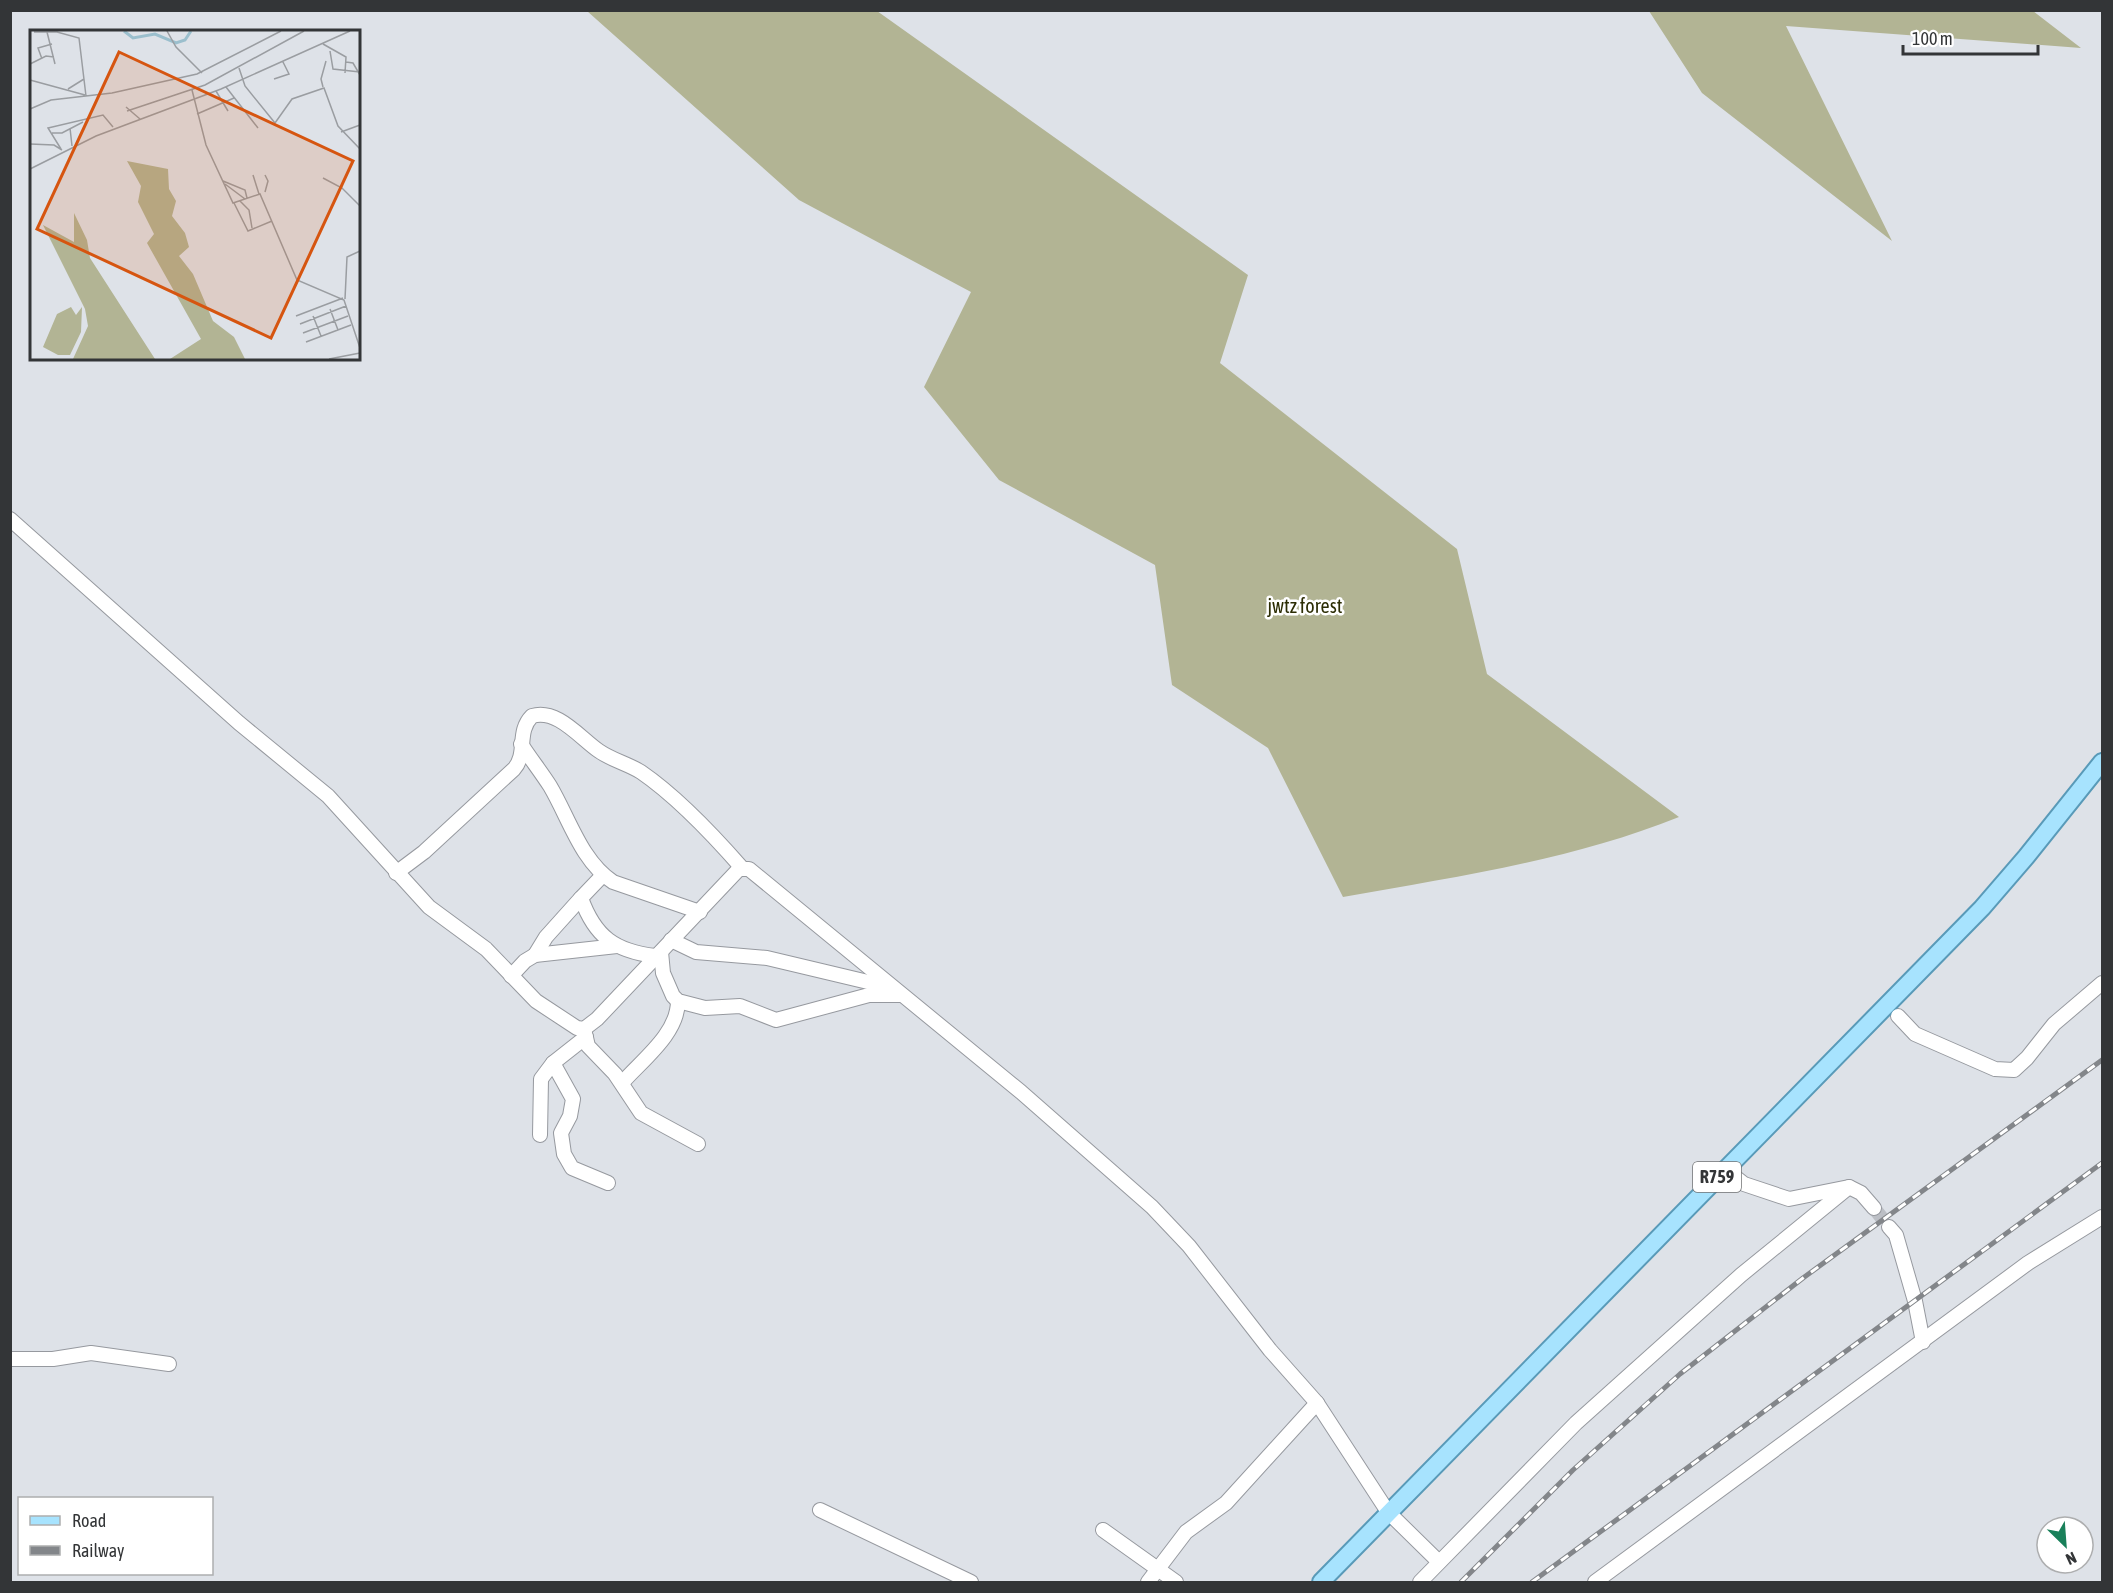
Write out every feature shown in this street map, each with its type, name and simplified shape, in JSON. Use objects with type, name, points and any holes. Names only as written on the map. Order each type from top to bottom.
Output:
[{"type":"main road","name":"R759","points":[[1321,1582],[1982,908],[2103,762]]},
{"type":"street","points":[[10,519],[239,723],[328,796],[429,907],[471,936],[536,1001],[585,1033],[588,1046],[622,1083],[642,1113],[698,1144]]},
{"type":"street","points":[[396,873],[424,852],[513,769],[521,757],[522,731],[532,716],[546,715],[556,719],[602,753],[639,771],[705,827],[742,868],[754,873],[895,992],[1021,1092],[1152,1207],[1189,1246],[1269,1350],[1317,1403],[1388,1512],[1439,1562]]},
{"type":"street","points":[[521,744],[549,786],[587,855],[603,875],[613,882],[700,912]]},
{"type":"street","points":[[540,1135],[539,1085],[553,1063],[585,1033],[671,940],[742,868]]},
{"type":"street","points":[[535,956],[546,938],[603,875]]},
{"type":"street","points":[[581,898],[593,927],[619,946],[631,952],[658,954]]},
{"type":"street","points":[[671,940],[696,952],[767,958],[895,992]]},
{"type":"street","points":[[511,976],[525,961],[535,956],[619,946]]},
{"type":"street","points":[[622,1083],[670,1029],[678,1012],[678,1001],[666,980],[658,954]]},
{"type":"street","points":[[1898,1016],[1915,1034],[1995,1069],[2014,1070],[2027,1058],[2054,1024],[2103,983]]},
{"type":"street","points":[[678,1001],[705,1008],[740,1006],[776,1020],[869,995],[895,992]]},
{"type":"street","points":[[553,1063],[573,1099],[570,1116],[560,1138],[567,1160],[579,1172],[608,1183]]},
{"type":"street","points":[[1725,1169],[1744,1184],[1789,1199],[1849,1187],[1861,1193],[1874,1208]]},
{"type":"street","points":[[1420,1582],[1576,1423],[1741,1275],[1849,1187]]},
{"type":"street","points":[[1595,1582],[2028,1263],[2103,1217]]},
{"type":"street","points":[[1889,1227],[1896,1235],[1915,1301],[1923,1342]]},
{"type":"street","points":[[10,1359],[53,1359],[91,1353],[169,1364]]},
{"type":"street","points":[[1148,1582],[1186,1532],[1226,1503],[1317,1403]]},
{"type":"street","points":[[820,1510],[971,1582]]},
{"type":"street","points":[[1103,1530],[1176,1582]]},
{"type":"green space","name":"jwtz forest","points":[[587,11],[877,11],[1248,275],[1220,363],[1457,549],[1487,674],[1679,817],[1597,845],[1513,866],[1343,897],[1268,748],[1172,685],[1155,565],[999,480],[924,387],[971,292],[799,200]]},
{"type":"green space","points":[[1649,11],[2033,11],[2081,48],[1786,26],[1892,241],[1702,93]]},
{"type":"waterway","points":[[2075,809],[2102,775]]},
{"type":"tunnel","points":[[1874,1208],[1889,1227]]},
{"type":"railway","points":[[1461,1582],[1573,1470],[1680,1374],[1803,1278],[2102,1060]]},
{"type":"railway","points":[[1532,1582],[2102,1163]]}]
